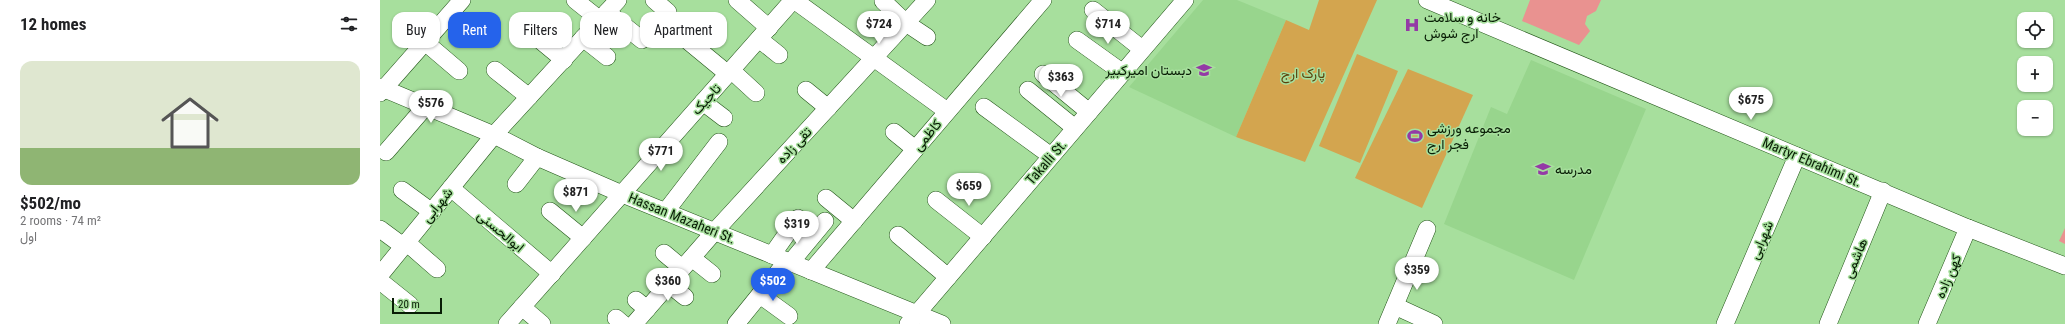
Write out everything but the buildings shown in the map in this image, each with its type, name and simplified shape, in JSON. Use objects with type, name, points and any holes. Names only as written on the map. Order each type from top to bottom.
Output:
[{"type":"street","points":[[440,25],[462,0]]},
{"type":"street","points":[[575,0],[609,11],[640,38]]},
{"type":"street","points":[[654,0],[668,12]]},
{"type":"street","points":[[737,0],[764,33],[779,55]]},
{"type":"street","points":[[794,0],[873,59],[947,111]]},
{"type":"street","name":"تاجیک","points":[[507,324],[794,0]]},
{"type":"street","name":"تقی زاده","points":[[714,231],[927,0]]},
{"type":"street","name":"کاظمی","points":[[811,271],[1043,0]]},
{"type":"street","name":"Martyr Ebrahimi St.","points":[[1427,0],[1457,6],[1797,156],[1968,228],[2065,266]]},
{"type":"street","points":[[882,1],[906,22],[927,37]]},
{"type":"street","name":"Takalli St.","points":[[913,319],[1123,73],[1182,1]]},
{"type":"street","points":[[1093,10],[1142,49]]},
{"type":"street","points":[[1077,40],[1123,73]]},
{"type":"street","name":"شهرابی","points":[[380,275],[494,135],[580,41]]},
{"type":"street","points":[[381,90],[420,48]]},
{"type":"street","points":[[432,48],[459,71]]},
{"type":"street","points":[[550,48],[564,60]]},
{"type":"street","points":[[595,48],[607,58]]},
{"type":"street","points":[[697,48],[756,93]]},
{"type":"street","points":[[494,70],[529,97]]},
{"type":"street","points":[[1043,74],[1090,112]]},
{"type":"street","name":"Hassan Mazaheri St.","points":[[381,90],[426,106],[494,135],[537,157],[622,194],[811,271],[913,319],[942,324]]},
{"type":"street","points":[[806,90],[828,108]]},
{"type":"street","points":[[1028,90],[1075,128]]},
{"type":"street","points":[[703,102],[724,118]]},
{"type":"street","points":[[386,152],[426,106]]},
{"type":"street","points":[[984,107],[1051,156]]},
{"type":"street","points":[[894,132],[915,149]]},
{"type":"street","points":[[666,211],[719,142]]},
{"type":"street","name":"شهرابی","points":[[1725,324],[1797,156]]},
{"type":"street","points":[[516,184],[537,157]]},
{"type":"street","name":"ابوالحسنی","points":[[451,188],[552,274]]},
{"type":"street","points":[[402,190],[432,212]]},
{"type":"street","name":"هاشمی","points":[[1828,324],[1883,191]]},
{"type":"street","points":[[826,198],[854,221]]},
{"type":"street","points":[[936,200],[983,236]]},
{"type":"street","points":[[550,211],[583,238]]},
{"type":"street","points":[[772,255],[798,218]]},
{"type":"street","points":[[736,324],[825,221]]},
{"type":"street","name":"کهن زاده","points":[[1928,324],[1968,228]]},
{"type":"street","points":[[380,229],[405,244],[437,269]]},
{"type":"street","points":[[1387,324],[1427,229]]},
{"type":"street","points":[[634,324],[642,304],[669,284],[714,231]]},
{"type":"street","points":[[898,235],[948,277]]},
{"type":"street","points":[[664,253],[712,274]]},
{"type":"street","points":[[380,281],[410,305]]},
{"type":"street","points":[[669,284],[686,296]]},
{"type":"street","points":[[760,295],[789,316]]},
{"type":"street","points":[[1395,306],[1434,324]]},
{"type":"street","points":[[522,307],[542,324]]},
{"type":"shaded area","name":"دبستان امیرکبیر","points":[[1203,0],[1237,0],[1286,20],[1236,137],[1129,87]]},
{"type":"shaded area","name":"مدرسه","points":[[1531,60],[1646,109],[1574,280],[1444,224],[1491,107],[1507,114]]},
{"type":"green space","name":"پارک ارج","points":[[1319,0],[1377,0],[1305,162],[1236,137],[1286,20],[1309,30]]},
{"type":"green space","points":[[1357,54],[1398,71],[1360,163],[1319,146]]},
{"type":"green space","name":"مجموعه ورزشی فجر ارج","points":[[1408,69],[1473,95],[1422,208],[1355,178]]},
{"type":"place","name":"خانه و سلامت ارج شوش","points":[[1412,25]]},
{"type":"place","name":"دبستان امیرکبیر","points":[[1204,70]]},
{"type":"place","name":"مجموعه ورزشی فجر ارج","points":[[1415,136]]},
{"type":"place","name":"مدرسه","points":[[1543,169]]}]
